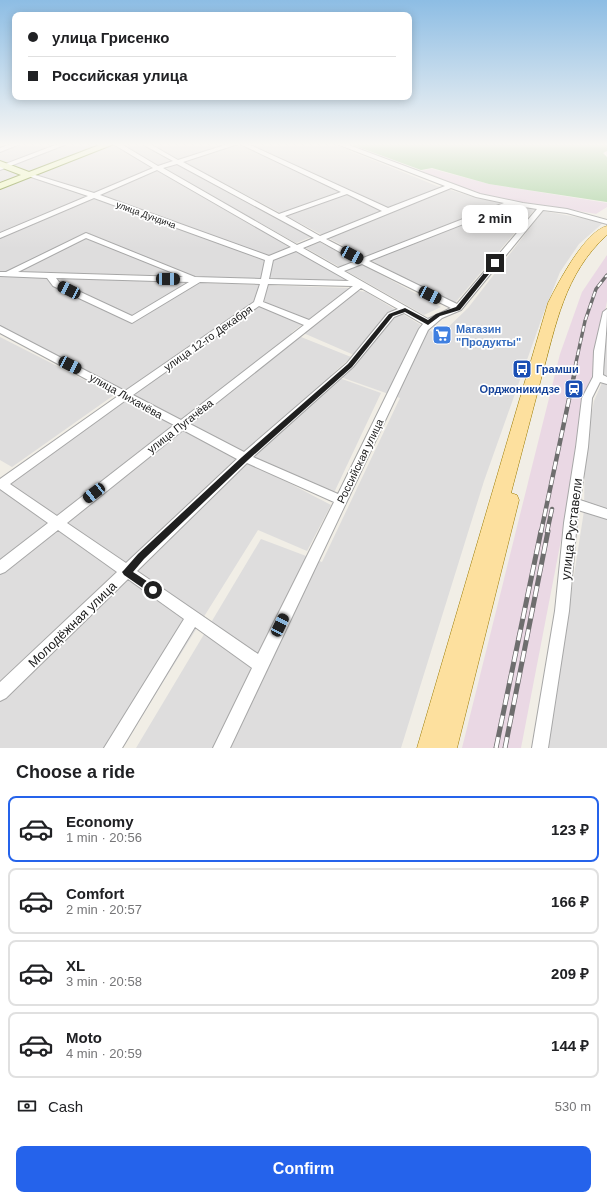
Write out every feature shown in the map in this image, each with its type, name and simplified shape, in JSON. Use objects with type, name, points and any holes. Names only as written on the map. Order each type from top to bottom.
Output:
[{"type":"main road","points":[[430,748],[555,303],[572,268],[583,252],[607,228]]},
{"type":"main road","points":[[444,748],[562,304],[578,269],[589,253],[607,235]]},
{"type":"street","points":[[0,186],[19,179]]},
{"type":"street","name":"улица Дундича","points":[[42,179],[93,195],[269,259]]},
{"type":"street","points":[[0,236],[132,179]]},
{"type":"street","points":[[177,179],[428,323],[438,315],[458,308],[542,207]]},
{"type":"street","points":[[210,179],[362,260],[458,308]]},
{"type":"street","points":[[319,179],[388,211]]},
{"type":"street","points":[[431,179],[478,196],[510,203],[567,211],[607,222]]},
{"type":"street","points":[[269,259],[450,186]]},
{"type":"street","points":[[279,216],[347,192]]},
{"type":"street","points":[[338,271],[362,260],[510,203]]},
{"type":"street","points":[[3,274],[86,235],[198,280]]},
{"type":"street","name":"улица 12-го Декабря","points":[[0,484],[258,303],[265,281],[269,259]]},
{"type":"street","points":[[3,274],[361,284]]},
{"type":"street","points":[[50,276],[56,284],[132,320],[198,280]]},
{"type":"street","name":"улица Пугачёва","points":[[0,568],[361,284]]},
{"type":"street","points":[[258,303],[310,324]]},
{"type":"street","name":"Молодёжная улица","points":[[0,693],[245,458],[350,365],[391,315],[405,310]]},
{"type":"street","name":"улица Руставели","points":[[540,748],[562,611],[570,523],[582,447],[587,398],[602,379],[599,351],[607,312]]},
{"type":"street","name":"Российская улица","points":[[220,748],[428,323]]},
{"type":"street","name":"улица Лихачёва","points":[[0,329],[126,395],[181,426],[245,458],[341,500]]},
{"type":"street","points":[[0,484],[57,522],[261,665]]},
{"type":"street","points":[[573,503],[607,514]]},
{"type":"street","points":[[112,748],[192,617]]},
{"type":"shaded area","points":[[0,179],[175,179],[353,281],[0,271]]},
{"type":"shaded area","points":[[181,179],[204,179],[311,237],[296,243]]},
{"type":"shaded area","points":[[216,179],[419,179],[473,197],[535,209],[454,304]]},
{"type":"shaded area","points":[[441,179],[470,179],[489,184],[607,203],[607,207],[596,214],[550,206],[528,204],[479,194]]},
{"type":"shaded area","points":[[543,211],[604,222],[579,244],[560,272],[544,312],[484,481],[401,748],[136,748],[261,539],[322,562],[400,398],[335,375],[354,355],[301,332],[354,290],[366,292],[439,336],[468,308]]},
{"type":"shaded area","points":[[320,242],[441,307],[424,315],[306,248]]},
{"type":"shaded area","points":[[607,255],[607,301],[521,748],[462,748],[560,354],[582,292]]},
{"type":"shaded area","points":[[0,276],[350,288],[291,333],[351,357],[331,375],[381,393],[332,497],[0,328]]},
{"type":"shaded area","points":[[607,327],[607,748],[547,748],[584,511],[585,447],[594,401],[604,378],[602,352]]},
{"type":"shaded area","points":[[0,337],[114,395],[12,467],[0,460]]},
{"type":"shaded area","points":[[128,399],[331,505],[307,551],[258,530],[122,748],[0,748],[0,490]]},
{"type":"green space","points":[[471,179],[607,179],[607,202],[489,184]]},
{"type":"railway","points":[[575,367],[585,321],[596,289],[607,275]]},
{"type":"railway","points":[[541,532],[576,366]]},
{"type":"railway","points":[[547,532],[552,509]]},
{"type":"railway","points":[[496,748],[541,531]]},
{"type":"railway","points":[[505,748],[548,531]]},
{"type":"place","name":"Магазин \"Продукты\"","points":[[442,335]]},
{"type":"place","name":"Грамши","points":[[522,369]]},
{"type":"place","name":"Орджоникидзе","points":[[574,389]]},
{"type":"route","points":[[153,590],[127,572],[245,458],[350,365],[391,315],[405,310],[428,323],[438,315],[458,308],[495,263]]}]
